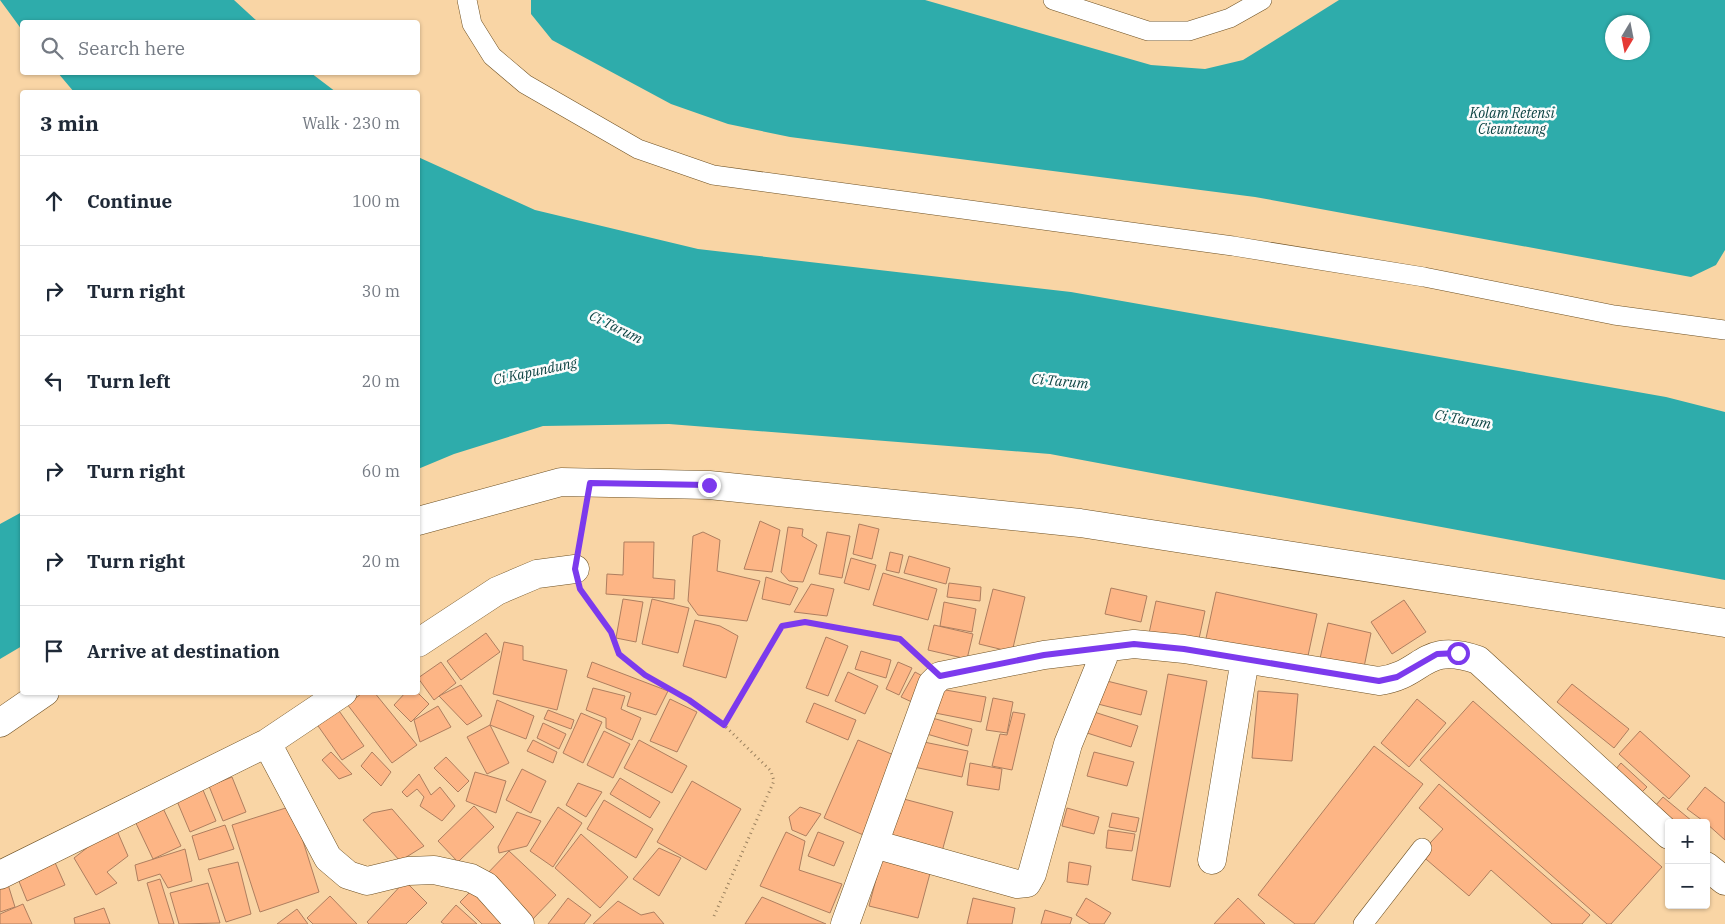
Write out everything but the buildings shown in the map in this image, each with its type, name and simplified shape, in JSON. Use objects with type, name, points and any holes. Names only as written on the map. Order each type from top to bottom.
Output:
[{"type":"street","points":[[420,519],[561,482],[709,485],[1080,523],[1725,624]]},
{"type":"street","points":[[420,642],[498,591],[537,574],[575,569]]},
{"type":"street","points":[[845,924],[932,684],[940,676],[1044,655],[1134,644],[1245,659],[1379,681],[1397,677],[1437,654],[1458,653],[1478,660],[1665,831]]},
{"type":"street","points":[[874,844],[1017,884],[1027,883],[1032,874],[1068,744],[1107,648]]},
{"type":"street","points":[[1212,860],[1245,659]]},
{"type":"street","points":[[0,724],[41,695]]},
{"type":"street","points":[[0,875],[267,743],[339,695]]},
{"type":"street","points":[[267,743],[328,858],[348,876],[367,880],[408,871],[434,870],[471,878],[486,886],[520,924]]},
{"type":"street","points":[[1710,869],[1725,881]]},
{"type":"lane","points":[[467,0],[472,24],[492,56],[525,84],[638,149],[713,175],[1233,246],[1424,277],[1614,315],[1725,330]]},
{"type":"lane","points":[[1053,0],[1148,31],[1189,31],[1230,18],[1262,0]]},
{"type":"lane","points":[[1363,924],[1422,848]]},
{"type":"path","points":[[590,483],[575,569],[580,589],[611,632],[619,654],[645,675],[689,700],[724,725],[772,771],[774,781],[714,916]]},
{"type":"path","points":[[724,725],[782,626],[805,622],[900,639],[940,676]]},
{"type":"water","points":[[0,0],[234,0],[256,20],[20,20],[20,27]]},
{"type":"water","name":"Kolam Retensi Cieunteung","points":[[531,0],[925,0],[1151,65],[1205,69],[1243,60],[1339,0],[1725,0],[1725,250],[1716,265],[1691,277],[1255,197],[790,137],[728,124],[671,104],[552,40],[531,14]]},
{"type":"water","points":[[60,75],[314,75],[333,90],[72,90]]},
{"type":"water","points":[[420,158],[535,210],[698,249],[1071,292],[1666,397],[1725,412],[1725,580],[1050,454],[669,424],[543,426],[454,454],[420,468]]},
{"type":"water","points":[[20,513],[20,647],[0,659],[0,524]]},
{"type":"route","points":[[709,485],[590,483],[575,569],[580,589],[611,632],[619,654],[645,675],[689,700],[724,725],[782,626],[805,622],[900,639],[940,676],[1044,655],[1134,644],[1184,649],[1379,681],[1397,677],[1437,654],[1458,653]]},
{"type":"water label","name":"Ci Tarum","points":[[616,327]]},
{"type":"water label","name":"Ci Kapundung","points":[[535,371]]},
{"type":"water label","name":"Ci Tarum","points":[[1060,381]]},
{"type":"water label","name":"Ci Tarum","points":[[1463,419]]}]
